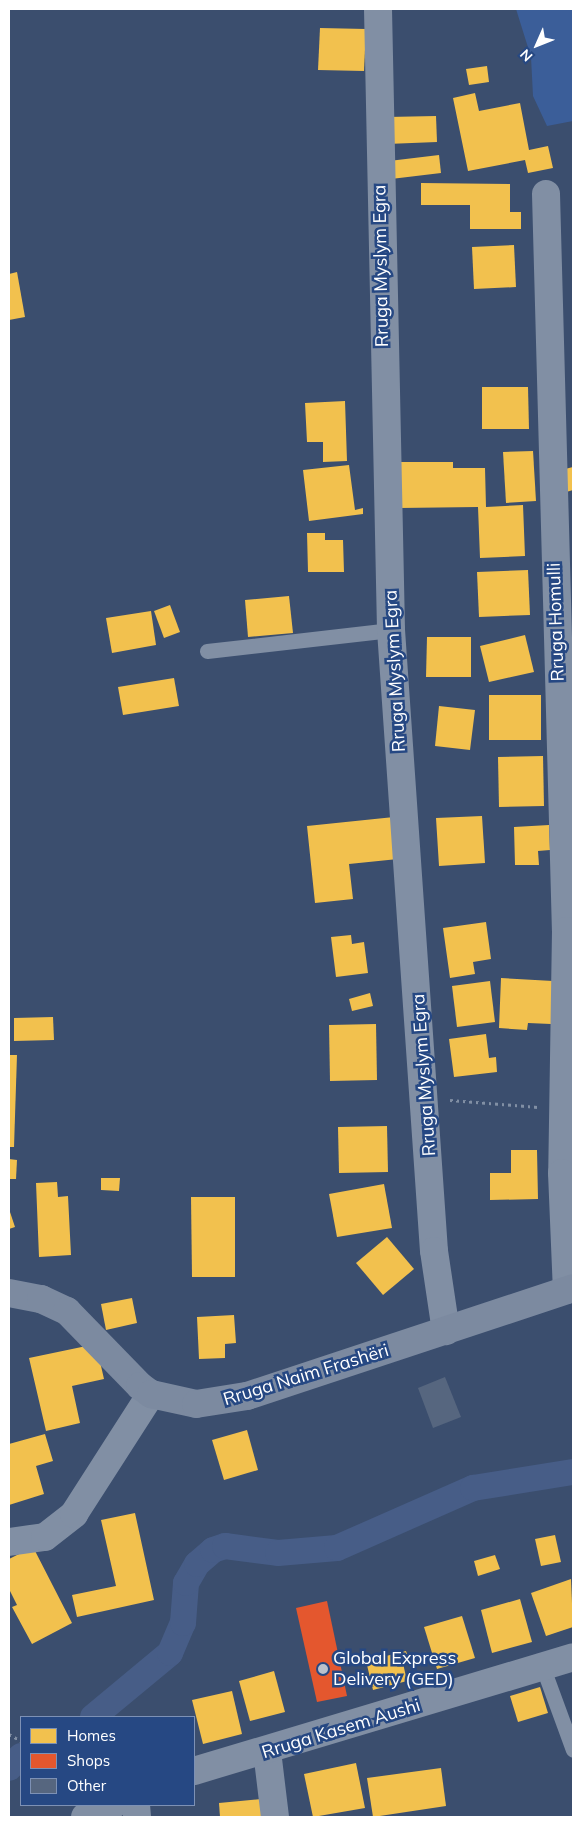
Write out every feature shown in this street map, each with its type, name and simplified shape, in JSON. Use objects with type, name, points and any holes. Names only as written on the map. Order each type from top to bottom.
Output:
[{"type":"street","name":"Rruga Myslym Egra","points":[[378,9],[391,630],[427,1102],[434,1251],[446,1331]]},
{"type":"street","name":"Rruga Homulli","points":[[546,194],[566,931],[563,1116],[570,1289]]},
{"type":"street","name":"Rruga Naim Frashëri","points":[[151,1394],[196,1404],[217,1402],[446,1331],[570,1289]]},
{"type":"street","points":[[9,1293],[41,1299],[67,1311],[151,1394],[74,1514],[45,1537],[9,1542]]},
{"type":"street","name":"Rruga Kasem Aushi","points":[[195,1771],[543,1668],[573,1657]]},
{"type":"street","points":[[267,1751],[275,1817]]},
{"type":"street","points":[[85,1817],[111,1806]]},
{"type":"lane","points":[[207,651],[391,630]]},
{"type":"lane","points":[[543,1668],[573,1750]]},
{"type":"path","points":[[427,1102],[472,1098],[526,1102],[563,1116]]},
{"type":"shaded area","points":[[516,9],[573,9],[573,121],[547,126],[533,96],[531,57]]},
{"type":"building: Homes","points":[[320,28],[366,29],[364,71],[318,70]]},
{"type":"building: Homes","points":[[487,66],[489,82],[469,85],[466,69]]},
{"type":"building: Homes","points":[[475,93],[479,111],[520,103],[529,150],[548,146],[553,168],[528,173],[525,160],[468,171],[453,98]]},
{"type":"building: Homes","points":[[436,116],[437,142],[387,144],[387,117]]},
{"type":"building: Homes","points":[[439,155],[441,173],[391,179],[389,161]]},
{"type":"building: Homes","points":[[421,183],[510,184],[510,212],[521,212],[521,229],[470,229],[470,205],[421,205]]},
{"type":"building: Homes","points":[[514,245],[516,287],[474,289],[472,247]]},
{"type":"building: Homes","points":[[17,272],[25,317],[9,320],[9,274]]},
{"type":"building: Homes","points":[[482,387],[528,387],[529,429],[482,429]]},
{"type":"building: Homes","points":[[345,401],[347,461],[323,462],[323,442],[307,442],[305,403]]},
{"type":"building: Homes","points":[[533,451],[536,501],[506,503],[503,452]]},
{"type":"building: Homes","points":[[398,462],[453,462],[453,468],[485,468],[486,507],[523,505],[525,556],[480,558],[478,507],[399,508]]},
{"type":"building: Homes","points":[[349,465],[355,510],[363,508],[363,514],[309,521],[303,470]]},
{"type":"building: Homes","points":[[573,467],[573,490],[563,493],[557,471]]},
{"type":"building: Homes","points":[[307,533],[325,533],[325,540],[343,540],[344,572],[308,572]]},
{"type":"building: Homes","points":[[528,570],[530,615],[479,617],[477,572]]},
{"type":"building: Homes","points":[[289,596],[293,633],[248,637],[245,600]]},
{"type":"building: Homes","points":[[170,605],[180,632],[164,638],[154,611]]},
{"type":"building: Homes","points":[[151,611],[156,645],[112,653],[106,618]]},
{"type":"building: Homes","points":[[525,635],[534,672],[489,682],[480,646]]},
{"type":"building: Homes","points":[[427,637],[471,637],[471,677],[426,677]]},
{"type":"building: Homes","points":[[174,678],[179,706],[123,715],[118,687]]},
{"type":"building: Homes","points":[[489,695],[541,695],[541,740],[489,740]]},
{"type":"building: Homes","points":[[439,706],[475,710],[470,750],[435,746]]},
{"type":"building: Homes","points":[[543,756],[544,806],[499,807],[498,757]]},
{"type":"building: Homes","points":[[482,816],[485,863],[439,866],[436,818]]},
{"type":"building: Homes","points":[[394,817],[398,859],[349,864],[353,899],[315,903],[307,826]]},
{"type":"building: Homes","points":[[549,825],[550,850],[538,851],[539,865],[515,865],[514,827]]},
{"type":"building: Homes","points":[[486,922],[491,959],[473,962],[475,974],[450,978],[443,928]]},
{"type":"building: Homes","points":[[351,935],[352,944],[364,942],[368,973],[336,977],[331,937]]},
{"type":"building: Homes","points":[[501,978],[553,981],[551,1024],[528,1023],[527,1030],[499,1028]]},
{"type":"building: Homes","points":[[490,981],[495,1022],[457,1027],[452,986]]},
{"type":"building: Homes","points":[[370,993],[373,1006],[352,1011],[349,999]]},
{"type":"building: Homes","points":[[53,1017],[54,1040],[14,1041],[14,1018]]},
{"type":"building: Homes","points":[[376,1024],[377,1080],[330,1081],[329,1025]]},
{"type":"building: Homes","points":[[486,1034],[489,1058],[496,1057],[497,1072],[454,1077],[449,1039]]},
{"type":"building: Homes","points":[[9,1055],[17,1055],[14,1147],[9,1147]]},
{"type":"building: Homes","points":[[387,1126],[388,1172],[339,1173],[338,1127]]},
{"type":"building: Homes","points":[[511,1150],[537,1150],[538,1199],[490,1200],[490,1173],[511,1173]]},
{"type":"building: Homes","points":[[9,1159],[17,1160],[16,1179],[9,1179]]},
{"type":"building: Homes","points":[[101,1178],[120,1178],[119,1191],[101,1190]]},
{"type":"building: Homes","points":[[57,1182],[58,1197],[68,1196],[71,1255],[39,1257],[36,1183]]},
{"type":"building: Homes","points":[[384,1184],[392,1228],[337,1237],[329,1194]]},
{"type":"building: Homes","points":[[191,1197],[235,1197],[235,1277],[192,1277]]},
{"type":"building: Homes","points":[[9,1209],[15,1227],[9,1229]]},
{"type":"building: Homes","points":[[387,1237],[414,1269],[383,1295],[356,1263]]},
{"type":"building: Homes","points":[[132,1298],[137,1323],[106,1330],[101,1304]]},
{"type":"building: Homes","points":[[234,1315],[236,1343],[225,1344],[225,1358],[199,1359],[197,1317]]},
{"type":"building: Homes","points":[[96,1344],[104,1379],[72,1386],[80,1423],[46,1431],[29,1358]]},
{"type":"building: Homes","points":[[247,1430],[258,1470],[224,1480],[212,1440]]},
{"type":"building: Homes","points":[[45,1434],[53,1461],[36,1466],[44,1494],[9,1505],[9,1444]]},
{"type":"building: Homes","points":[[135,1513],[154,1600],[77,1617],[72,1595],[116,1586],[101,1520]]},
{"type":"building: Homes","points":[[555,1535],[561,1562],[541,1566],[535,1539]]},
{"type":"building: Homes","points":[[33,1547],[72,1623],[32,1644],[12,1607],[17,1605],[9,1589],[9,1559]]},
{"type":"building: Homes","points":[[495,1555],[500,1569],[478,1576],[474,1561]]},
{"type":"building: Homes","points":[[571,1579],[573,1627],[546,1636],[531,1593]]},
{"type":"building: Homes","points":[[520,1599],[532,1642],[492,1653],[481,1610]]},
{"type":"building: Homes","points":[[462,1616],[475,1658],[437,1669],[424,1627]]},
{"type":"building: Homes","points":[[406,1651],[408,1657],[402,1659],[407,1681],[373,1690],[366,1661]]},
{"type":"building: Homes","points":[[274,1671],[285,1712],[250,1721],[239,1681]]},
{"type":"building: Homes","points":[[540,1687],[548,1713],[518,1722],[510,1696]]},
{"type":"building: Homes","points":[[232,1691],[242,1734],[203,1744],[192,1700]]},
{"type":"building: Homes","points":[[356,1763],[365,1808],[313,1817],[304,1774]]},
{"type":"building: Homes","points":[[441,1768],[446,1806],[373,1817],[367,1778]]},
{"type":"building: Homes","points":[[261,1799],[263,1817],[220,1817],[219,1803]]},
{"type":"building: Shops","points":[[327,1601],[347,1696],[317,1702],[296,1608]]},
{"type":"building: Other","points":[[445,1377],[461,1417],[433,1428],[418,1388]]},
{"type":"waterway","points":[[94,1716],[170,1653],[183,1623],[186,1583],[197,1564],[213,1550],[225,1546],[278,1553],[337,1548],[473,1488],[573,1472]]},
{"type":"waterway","points":[[9,1768],[20,1757]]},
{"type":"place","name":"Global Express Delivery (GED)","points":[[323,1669]]}]
